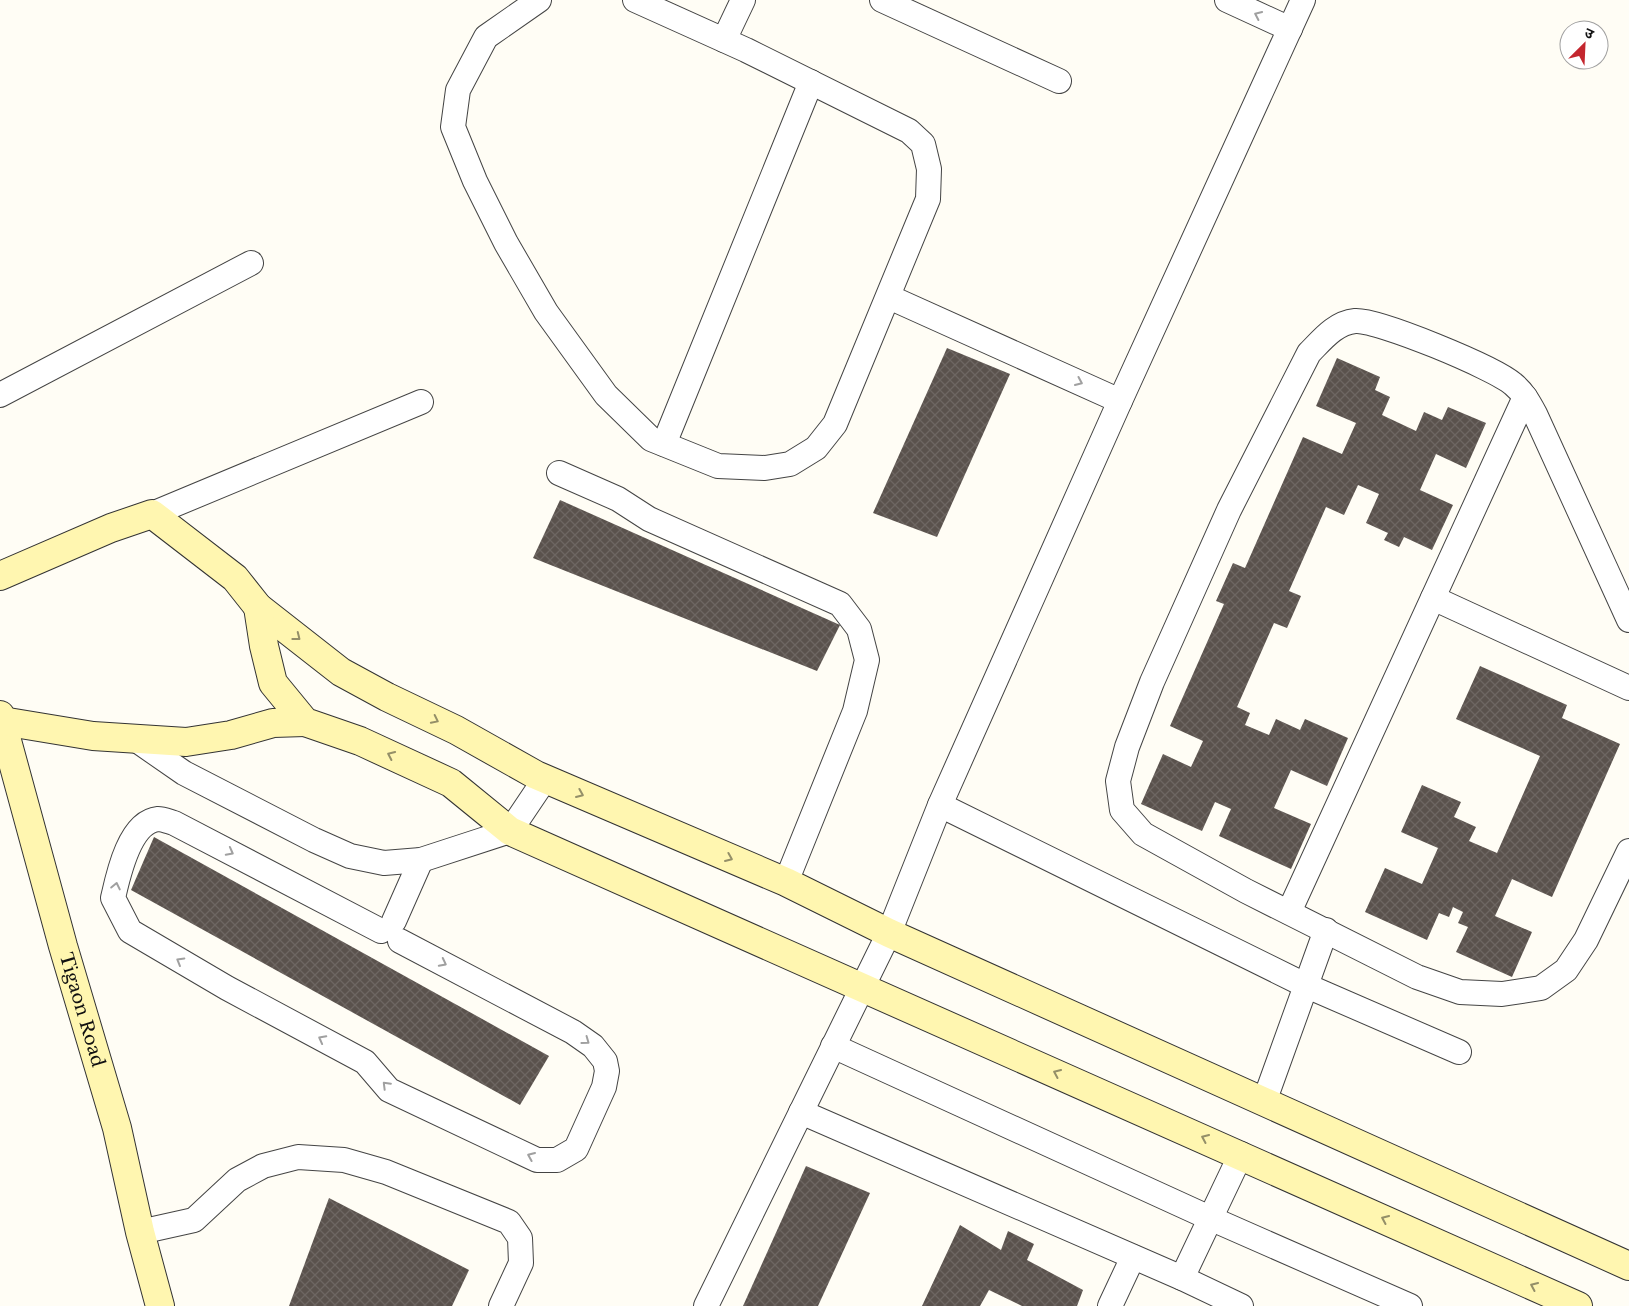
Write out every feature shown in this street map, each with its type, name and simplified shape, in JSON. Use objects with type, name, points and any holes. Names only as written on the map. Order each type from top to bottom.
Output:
[{"type":"street","points":[[539,0],[486,37],[458,90],[453,127],[484,199],[546,312],[606,395],[651,438],[718,466],[766,468],[790,464],[816,448],[835,424],[888,297],[928,200],[929,169],[923,144],[909,131],[724,40],[635,0]]},
{"type":"street","points":[[724,40],[743,0]]},
{"type":"street","points":[[882,0],[1059,81]]},
{"type":"street","points":[[1227,0],[1290,29]]},
{"type":"street","points":[[706,1306],[889,933],[940,805],[1120,400],[1303,0]]},
{"type":"street","points":[[664,444],[811,82]]},
{"type":"street","points":[[0,395],[251,263]]},
{"type":"street","points":[[888,297],[1120,400]]},
{"type":"street","points":[[1629,620],[1525,397],[1513,383],[1460,356],[1373,323],[1354,321],[1335,327],[1309,353],[1210,551],[1152,682],[1127,747],[1118,781],[1122,810],[1143,834],[1246,891],[1417,977],[1460,992],[1502,994],[1541,988],[1566,970],[1586,940],[1629,851]]},
{"type":"street","points":[[1290,912],[1525,397]]},
{"type":"street","points":[[0,576],[111,528],[152,514],[421,402]]},
{"type":"street","points":[[559,473],[618,499],[649,519],[840,604],[859,629],[867,660],[855,711],[786,882]]},
{"type":"street","points":[[152,514],[235,578],[258,607],[341,672],[387,697],[456,730],[545,779],[786,882],[889,933],[1629,1266]]},
{"type":"street","points":[[1434,598],[1629,688]]},
{"type":"street","points":[[258,607],[264,646],[274,682],[304,722]]},
{"type":"street","points":[[1,718],[93,736],[186,742],[231,735],[272,723],[304,722],[360,741],[451,783],[510,831],[1241,1154],[1578,1306]]},
{"type":"street","name":"Tigaon Road","points":[[1,718],[63,946],[117,1128],[140,1232],[160,1306]]},
{"type":"street","points":[[135,739],[184,772],[314,840],[350,856],[384,863],[421,860],[510,831],[545,779]]},
{"type":"street","points":[[940,805],[1307,986],[1459,1052]]},
{"type":"street","points":[[158,819],[174,823],[392,931],[565,1027],[593,1046],[605,1061],[607,1071],[604,1087],[576,1149],[557,1160],[537,1160],[389,1090],[365,1062],[227,988],[130,931],[113,898],[127,849],[145,825],[158,819]]},
{"type":"street","points":[[392,931],[421,860]]},
{"type":"street","points":[[1264,1102],[1326,930]]},
{"type":"street","points":[[833,1046],[1212,1219],[1410,1306]]},
{"type":"street","points":[[800,1112],[1182,1278],[1241,1306]]},
{"type":"street","points":[[1182,1278],[1212,1219],[1241,1154]]},
{"type":"street","points":[[140,1232],[194,1220],[237,1180],[263,1166],[298,1157],[344,1160],[386,1172],[509,1222],[520,1238],[521,1263],[501,1306]]},
{"type":"street","points":[[1110,1306],[1133,1257]]},
{"type":"building","points":[[947,348],[1010,374],[937,537],[873,513]]},
{"type":"building","points":[[1337,358],[1380,377],[1375,390],[1390,397],[1382,415],[1416,431],[1424,412],[1442,420],[1448,407],[1486,423],[1466,468],[1436,454],[1420,490],[1453,505],[1432,550],[1404,537],[1399,547],[1384,540],[1388,533],[1366,523],[1379,494],[1358,485],[1344,515],[1326,507],[1289,591],[1301,596],[1287,628],[1274,623],[1237,707],[1250,713],[1245,725],[1269,735],[1276,719],[1300,730],[1305,719],[1348,738],[1327,786],[1291,770],[1274,808],[1311,824],[1291,869],[1219,836],[1231,809],[1215,802],[1202,831],[1141,804],[1163,754],[1191,767],[1203,741],[1170,726],[1224,604],[1216,601],[1233,563],[1245,568],[1303,437],[1342,454],[1356,423],[1316,406]]},
{"type":"building","points":[[560,500],[840,625],[817,671],[533,558]]},
{"type":"building","points":[[1480,666],[1567,705],[1562,718],[1620,744],[1552,897],[1512,879],[1495,916],[1532,932],[1512,977],[1456,952],[1468,927],[1458,923],[1463,912],[1453,907],[1449,917],[1439,913],[1427,940],[1365,912],[1385,868],[1422,884],[1438,848],[1401,832],[1422,785],[1461,802],[1454,817],[1476,827],[1469,841],[1497,853],[1540,756],[1456,719]]},
{"type":"building","points":[[154,837],[549,1056],[520,1105],[131,890]]},
{"type":"building","points":[[806,1166],[870,1193],[818,1306],[743,1306]]},
{"type":"building","points":[[329,1198],[469,1270],[452,1306],[289,1306]]},
{"type":"building","points":[[960,1225],[1001,1250],[1008,1231],[1034,1244],[1027,1260],[1083,1290],[1077,1306],[1022,1306],[989,1290],[980,1306],[922,1306]]}]
